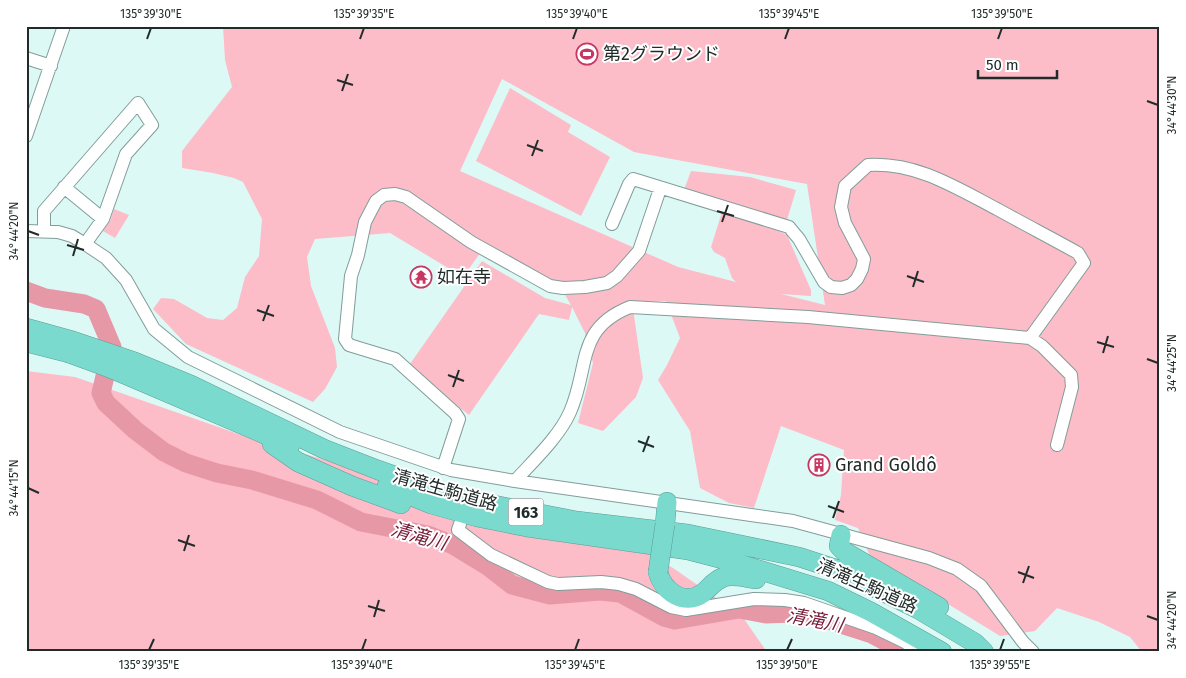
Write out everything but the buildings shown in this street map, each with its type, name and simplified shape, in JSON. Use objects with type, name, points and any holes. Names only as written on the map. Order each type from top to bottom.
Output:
[{"type":"highway","name":"清滝生駒道路","points":[[26,328],[71,347],[119,372],[431,504],[477,517],[527,527],[688,550],[828,592],[870,612],[942,652]]},
{"type":"highway","name":"清滝生駒道路","points":[[26,343],[71,347],[135,362],[183,382],[324,449],[457,498],[576,520],[688,534],[799,557],[839,570],[918,609],[975,643],[984,652]]},
{"type":"highway","points":[[251,429],[298,462],[352,486],[460,524],[491,531],[698,563],[735,571],[850,608],[870,612]]},
{"type":"highway","points":[[667,502],[658,572],[660,580],[665,587],[679,597],[695,597],[702,594],[711,584],[731,575],[764,580]]},
{"type":"highway","points":[[841,535],[839,546],[845,552],[961,620],[980,635],[993,652]]},
{"type":"highway","points":[[698,563],[708,571],[711,584]]},
{"type":"street","points":[[27,133],[31,105],[51,66],[64,26]]},
{"type":"street","points":[[26,58],[51,66]]},
{"type":"street","points":[[44,231],[44,211],[138,103],[152,125],[126,154],[103,220],[85,244]]},
{"type":"street","points":[[612,224],[629,184],[633,179],[660,189],[789,227],[824,282],[831,287],[842,288],[851,285],[857,279],[864,259],[846,223],[842,206],[845,186],[868,165],[904,166],[932,176],[1078,253],[1084,263],[1030,338]]},
{"type":"street","points":[[64,187],[103,220]]},
{"type":"street","points":[[443,468],[459,419],[455,413],[395,359],[349,345],[345,339],[351,276],[358,255],[365,222],[376,201],[384,195],[396,194],[406,197],[471,242],[550,286],[563,288],[607,283],[617,276],[639,251],[660,189]]},
{"type":"street","points":[[26,231],[58,232],[72,236],[85,244],[106,258],[126,280],[154,329],[188,357],[340,432],[443,468],[515,481],[793,521],[929,558],[957,569],[981,586],[1023,642],[1033,652]]},
{"type":"street","points":[[515,481],[553,439],[570,412],[592,335],[615,313],[630,307],[808,317],[1030,338],[1042,346],[1071,375],[1072,387],[1057,445]]},
{"type":"street","points":[[26,316],[29,322],[29,335],[26,343]]},
{"type":"street","points":[[460,524],[458,530],[491,555],[548,582],[558,584],[601,582],[619,584],[636,589],[672,607],[686,610],[754,599],[804,603],[876,628],[905,642],[918,652]]},
{"type":"shaded area","points":[[223,26],[1160,26],[1160,652],[1142,652],[1130,637],[1099,622],[1057,608],[1035,631],[1000,636],[870,556],[858,528],[835,520],[841,495],[844,450],[781,426],[754,508],[729,503],[700,488],[690,431],[658,380],[680,338],[666,301],[632,302],[643,378],[636,397],[603,431],[578,423],[593,363],[585,333],[572,307],[569,320],[539,314],[469,415],[412,370],[410,364],[482,261],[545,298],[571,305],[558,283],[486,245],[463,277],[390,233],[315,239],[307,257],[311,286],[335,348],[337,367],[325,389],[313,402],[186,344],[153,309],[161,298],[174,299],[207,318],[223,320],[237,308],[245,277],[259,256],[262,219],[243,182],[213,173],[182,168],[182,151],[232,87],[225,60]],"holes":[[[502,79],[634,152],[807,184],[825,305],[781,294],[811,296],[811,290],[787,235],[779,231],[722,212],[711,247],[714,252],[725,258],[732,278],[736,282],[678,267],[460,171]]]},
{"type":"shaded area","points":[[510,88],[571,125],[568,132],[610,157],[581,216],[476,161]]},
{"type":"shaded area","points":[[691,171],[750,177],[796,190],[787,220],[684,190]]},
{"type":"shaded area","points":[[114,209],[129,215],[115,238],[103,231],[110,221]]},
{"type":"shaded area","points":[[26,371],[75,377],[247,437],[413,486],[479,490],[597,522],[673,568],[742,616],[767,652],[26,652]]},
{"type":"waterway","name":"清滝川","points":[[26,291],[45,298],[84,304],[96,309],[112,347],[101,393],[106,403],[135,430],[164,452],[186,463],[217,473],[252,480],[317,500],[361,522],[428,535],[453,545],[489,567],[512,585],[550,595],[600,591],[620,593],[664,617],[675,620],[739,609],[766,614],[792,613],[822,618],[872,634],[906,652]]},
{"type":"place","name":"第2グラウンド","points":[[587,54]]},
{"type":"place","name":"如在寺","points":[[421,277]]},
{"type":"place","name":"Grand Goldô","points":[[819,465]]}]
